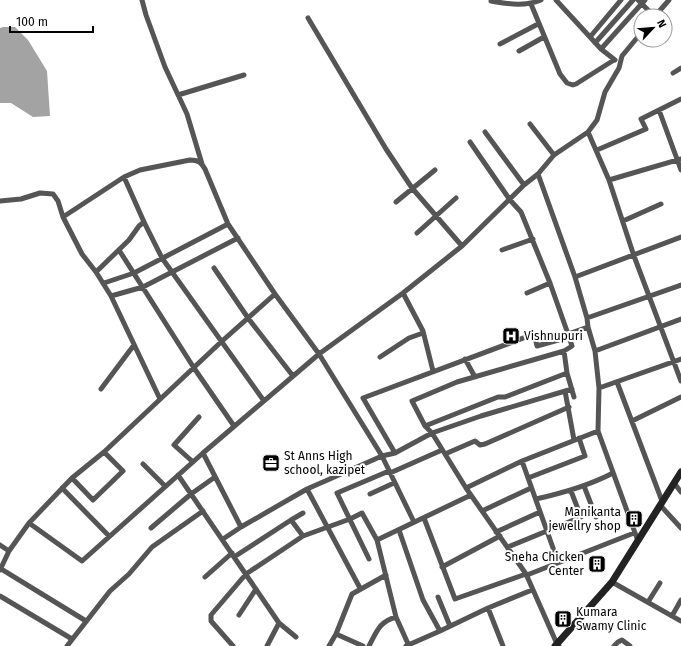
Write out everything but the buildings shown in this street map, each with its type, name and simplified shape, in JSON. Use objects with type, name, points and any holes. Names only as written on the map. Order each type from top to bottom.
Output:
[{"type":"street","points":[[142,0],[165,67],[187,114],[202,164]]},
{"type":"street","points":[[491,1],[513,5],[531,4],[541,0]]},
{"type":"street","points":[[556,0],[601,50],[614,60],[620,62]]},
{"type":"street","points":[[590,37],[621,0]]},
{"type":"street","points":[[595,43],[633,0]]},
{"type":"street","points":[[662,8],[669,0]]},
{"type":"street","points":[[601,50],[642,1]]},
{"type":"street","points":[[531,4],[538,24],[563,80],[567,83],[573,85],[614,60]]},
{"type":"street","points":[[308,18],[386,149],[412,188],[462,246]]},
{"type":"street","points":[[500,44],[538,24]]},
{"type":"street","points":[[520,51],[544,37]]},
{"type":"street","points":[[29,523],[82,561],[165,486],[318,354],[402,293],[462,246],[524,185],[538,174],[554,155],[588,132],[597,120],[605,92],[619,68],[622,56],[633,43]]},
{"type":"street","points":[[673,72],[681,68]]},
{"type":"street","points":[[178,95],[244,76]]},
{"type":"street","points":[[597,150],[646,129],[641,119],[681,99]]},
{"type":"street","points":[[659,110],[679,160],[681,170]]},
{"type":"street","points":[[530,124],[554,155]]},
{"type":"street","points":[[485,132],[524,185]]},
{"type":"street","points":[[588,132],[609,180],[634,256],[681,381]]},
{"type":"street","points":[[470,142],[510,200],[521,212],[550,283],[572,346],[564,351],[457,382],[412,401],[425,426],[432,433],[466,488],[526,574],[557,645],[612,582],[681,472]]},
{"type":"street","points":[[63,217],[124,177],[140,170],[190,160],[197,160],[202,164],[206,169],[228,224],[275,294],[318,354],[382,456],[414,522]]},
{"type":"street","points":[[609,180],[679,160]]},
{"type":"street","points":[[396,202],[435,170]]},
{"type":"street","points":[[538,174],[574,277],[587,318],[595,351],[599,388],[598,431],[638,541]]},
{"type":"street","points":[[124,177],[162,258],[264,401]]},
{"type":"street","points":[[0,200],[21,199],[40,193],[53,194],[58,201],[63,217],[82,254],[104,283],[111,296],[160,399]]},
{"type":"street","points":[[417,233],[456,198]]},
{"type":"street","points":[[623,221],[661,204]]},
{"type":"street","points":[[96,272],[119,250],[144,222]]},
{"type":"street","points":[[104,283],[134,274],[228,224]]},
{"type":"street","points":[[574,277],[634,256],[681,237]]},
{"type":"street","points":[[111,296],[143,287],[238,238]]},
{"type":"street","points":[[502,250],[533,239]]},
{"type":"street","points":[[119,250],[194,368],[234,426]]},
{"type":"street","points":[[214,268],[248,318],[293,376]]},
{"type":"street","points":[[527,293],[550,283]]},
{"type":"street","points":[[587,318],[681,285]]},
{"type":"street","points":[[402,293],[419,322],[434,371]]},
{"type":"street","points":[[86,621],[0,569],[9,551],[29,523],[72,478],[104,452],[221,342],[275,294]]},
{"type":"street","points":[[595,351],[681,319]]},
{"type":"street","points":[[395,453],[363,398],[534,334],[537,346],[568,336],[588,327]]},
{"type":"street","points":[[380,357],[409,338],[423,333]]},
{"type":"street","points":[[101,388],[134,345]]},
{"type":"street","points":[[564,351],[567,373],[574,397]]},
{"type":"street","points":[[599,388],[681,359]]},
{"type":"street","points":[[465,360],[475,377]]},
{"type":"street","points":[[425,426],[567,373]]},
{"type":"street","points":[[617,382],[661,503],[681,528]]},
{"type":"street","points":[[223,539],[307,489],[382,456],[395,453],[432,433],[482,416],[572,389]]},
{"type":"street","points":[[528,478],[585,456],[576,439],[565,391]]},
{"type":"street","points":[[632,421],[681,397]]},
{"type":"street","points":[[369,559],[337,493],[389,472],[472,442],[477,442],[480,445],[485,444],[569,407]]},
{"type":"street","points":[[193,462],[174,445],[199,417]]},
{"type":"street","points":[[466,488],[522,461],[598,431]]},
{"type":"street","points":[[72,478],[93,500],[123,471],[104,452]]},
{"type":"street","points":[[203,453],[241,527]]},
{"type":"street","points":[[522,461],[558,562]]},
{"type":"street","points":[[143,464],[165,486]]},
{"type":"street","points":[[536,499],[571,491],[613,473]]},
{"type":"street","points":[[178,475],[279,623],[296,637]]},
{"type":"street","points":[[151,528],[191,494],[215,478]]},
{"type":"street","points":[[370,494],[394,483]]},
{"type":"street","points":[[674,483],[681,492]]},
{"type":"street","points":[[584,486],[596,517]]},
{"type":"street","points":[[62,488],[109,536]]},
{"type":"street","points":[[482,511],[531,488]]},
{"type":"street","points":[[307,489],[360,588]]},
{"type":"street","points":[[508,547],[581,517],[571,491]]},
{"type":"street","points":[[377,540],[471,495]]},
{"type":"street","points":[[67,646],[110,591],[129,574],[152,547],[203,511]]},
{"type":"street","points":[[205,577],[233,555],[304,512]]},
{"type":"street","points":[[442,567],[498,534],[540,512]]},
{"type":"street","points":[[233,646],[211,621],[211,615],[246,574],[303,536],[327,526],[350,519],[362,513],[377,540],[396,617],[407,646],[440,632],[488,608],[532,590]]},
{"type":"street","points":[[424,518],[455,599],[634,533]]},
{"type":"street","points":[[291,520],[303,536]]},
{"type":"street","points":[[399,530],[423,600],[440,632]]},
{"type":"street","points":[[0,545],[9,551]]},
{"type":"street","points":[[329,646],[336,634],[352,594],[360,588],[386,575]]},
{"type":"street","points":[[612,582],[681,621]]},
{"type":"street","points":[[648,602],[660,583]]},
{"type":"street","points":[[239,616],[256,589]]},
{"type":"street","points":[[0,596],[72,639]]},
{"type":"street","points":[[438,597],[450,626]]},
{"type":"street","points":[[672,616],[681,600]]},
{"type":"street","points":[[488,608],[503,646]]},
{"type":"street","points":[[369,646],[380,626],[387,620],[396,617]]},
{"type":"street","points":[[267,646],[279,623]]},
{"type":"street","points":[[336,634],[363,646]]},
{"type":"street","points":[[614,646],[622,640],[630,646]]},
{"type":"shaded area","points":[[15,27],[28,40],[47,71],[50,116],[33,117],[11,103],[0,103],[0,28]]},
{"type":"place","name":"Vishnupuri","points":[[511,336]]},
{"type":"place","name":"St Anns High school, kazipet","points":[[271,463]]},
{"type":"place","name":"Manikanta jewellry shop","points":[[634,519]]},
{"type":"place","name":"Sneha Chicken Center","points":[[597,564]]},
{"type":"place","name":"Kumara Swamy Clinic","points":[[563,619]]}]
